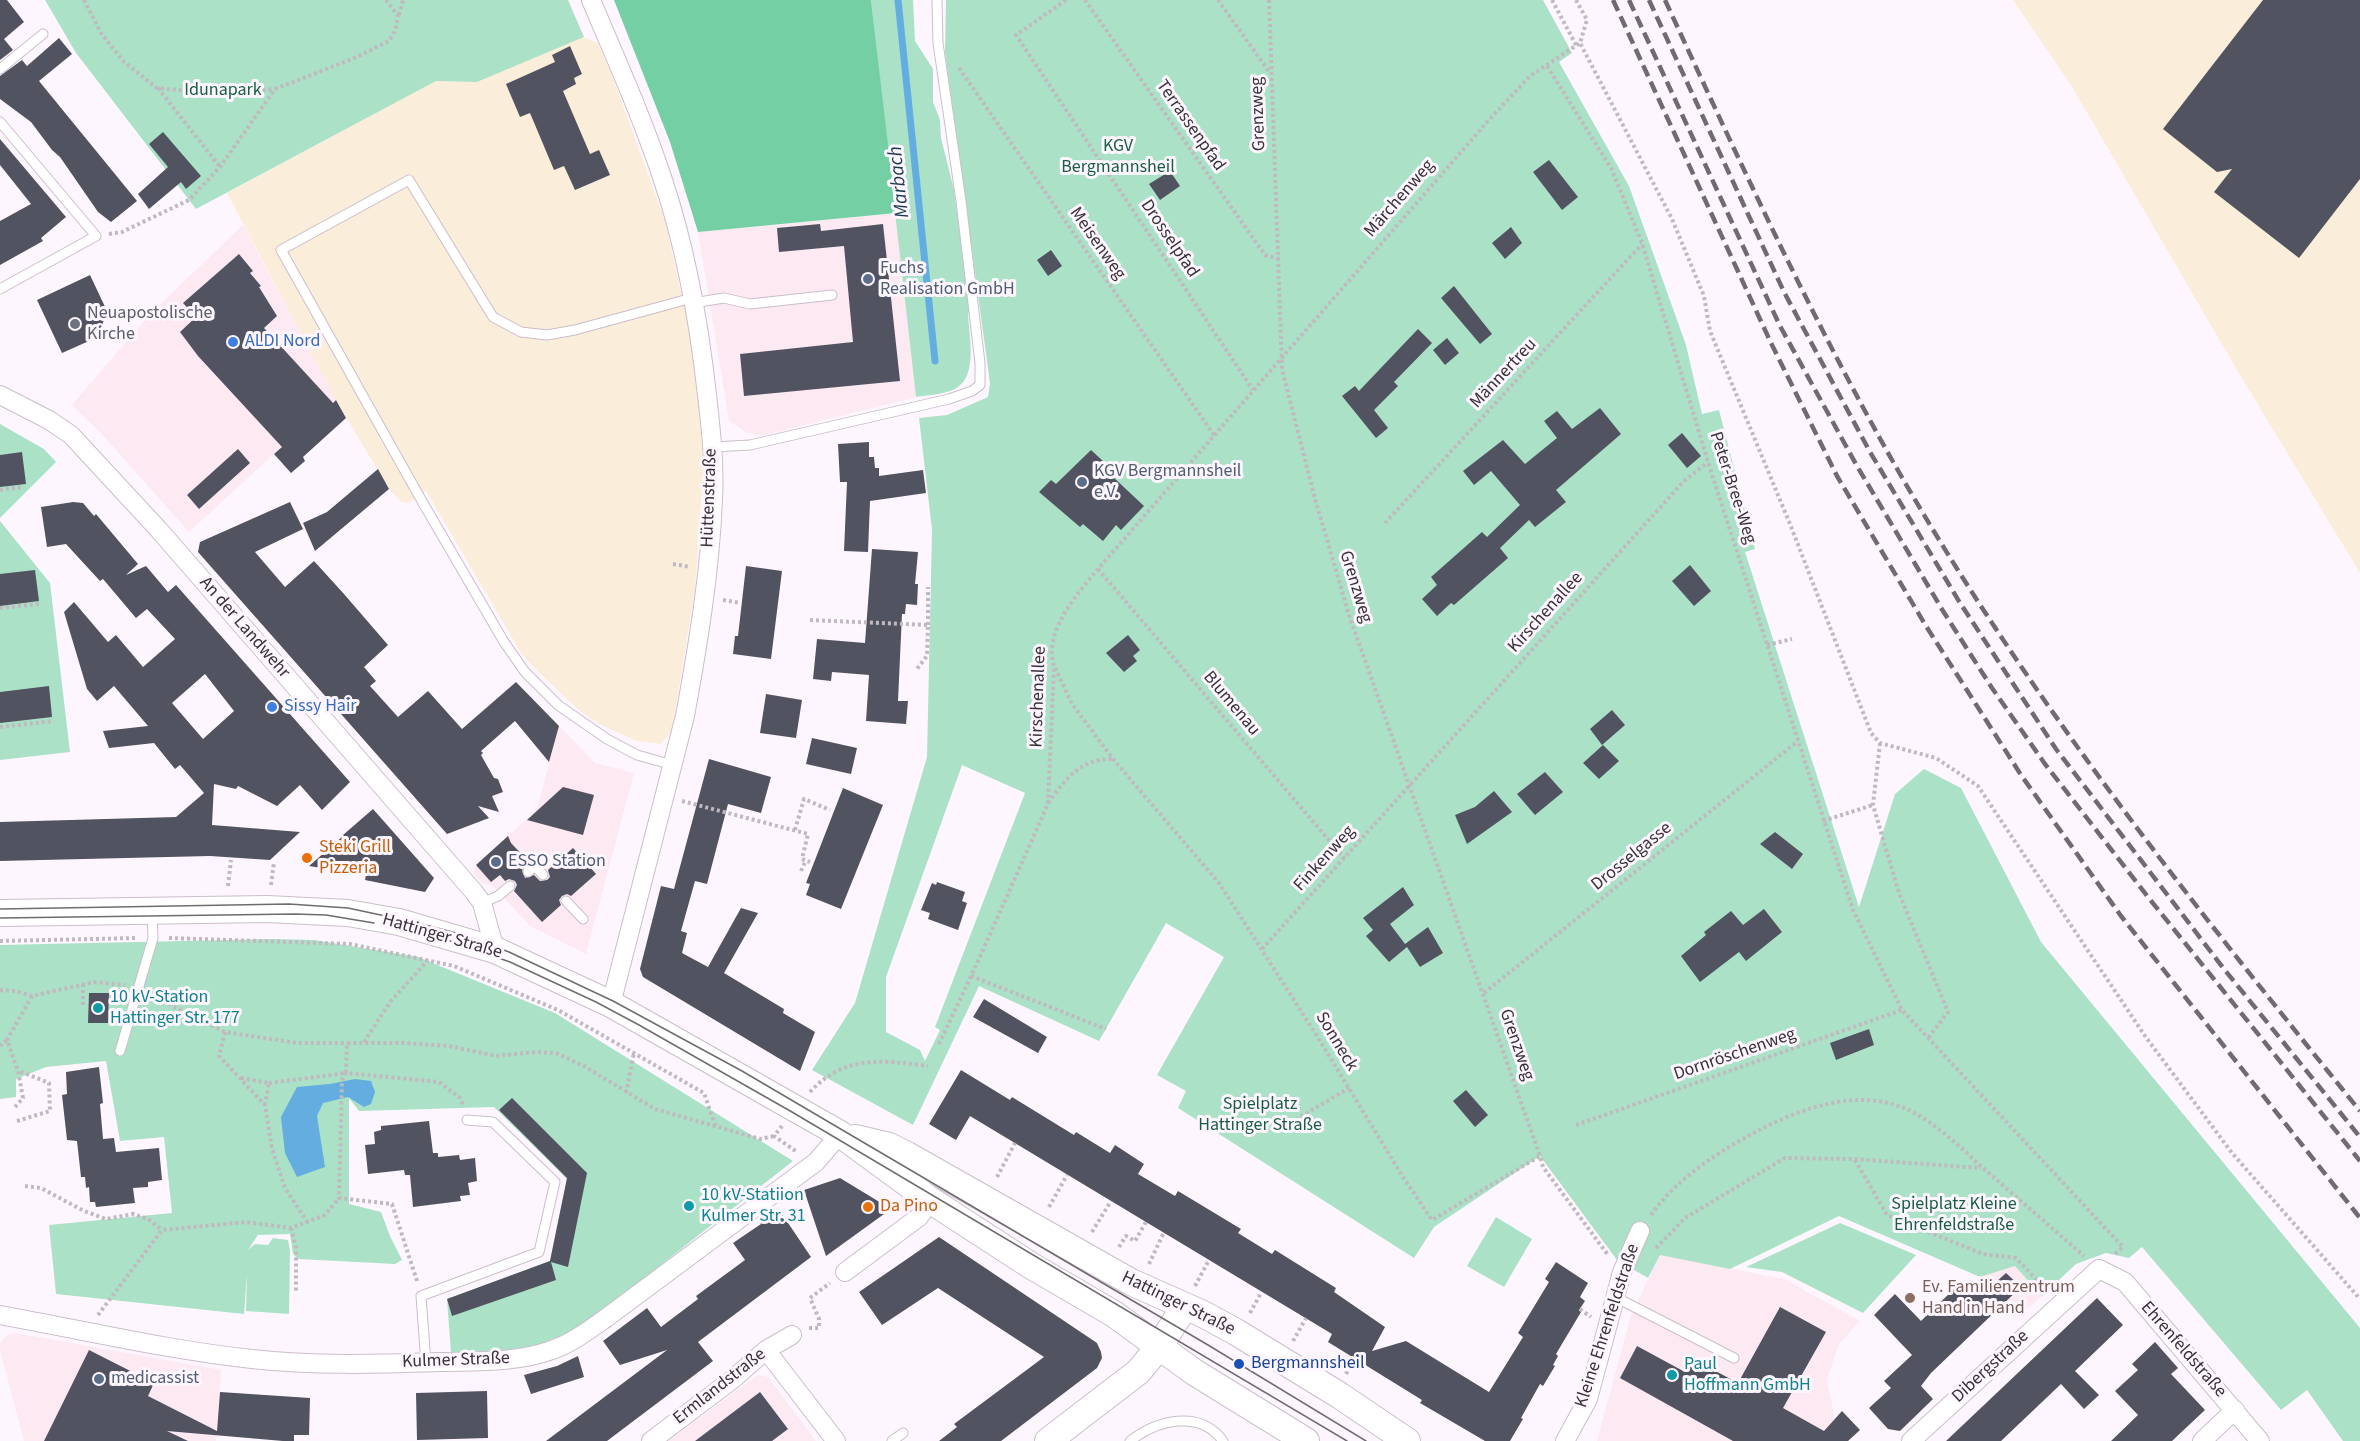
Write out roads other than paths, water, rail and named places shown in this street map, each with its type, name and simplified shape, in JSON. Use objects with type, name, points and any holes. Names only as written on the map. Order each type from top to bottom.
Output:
[{"type":"main road","name":"Hattinger Straße","points":[[0,913],[269,909],[348,913],[399,922],[495,950],[611,1004],[840,1134],[930,1200],[1030,1265],[1113,1314],[1244,1404],[1306,1441]]},
{"type":"main road","name":"Hattinger Straße","points":[[840,1134],[889,1146],[943,1174],[1131,1282],[1203,1314],[1340,1395],[1407,1441]]},
{"type":"main road","points":[[930,1200],[943,1174]]},
{"type":"main road","points":[[1048,1441],[1138,1372],[1160,1347],[1185,1306]]},
{"type":"street","name":"Hüttenstraße","points":[[591,0],[646,130],[663,180],[693,300],[703,357],[713,447],[713,500],[694,669],[673,765],[611,1004]]},
{"type":"street","name":"An der Landwehr","points":[[0,395],[49,420],[70,435],[159,530],[466,882],[482,903],[495,950]]},
{"type":"street","name":"Kulmer Straße","points":[[0,1316],[252,1360],[309,1363],[426,1363],[512,1359],[552,1350],[572,1341],[658,1281],[816,1162],[840,1134]]},
{"type":"street","points":[[845,1272],[919,1217],[930,1200]]},
{"type":"street","name":"Kleine Ehrenfeldstraße","points":[[1565,1441],[1588,1399],[1622,1272],[1640,1230]]},
{"type":"street","name":"Dibergstraße","points":[[1911,1441],[2099,1269]]},
{"type":"street","name":"Ehrenfeldstraße","points":[[2099,1269],[2125,1282],[2260,1441]]},
{"type":"street","name":"Ermlandstraße","points":[[651,1441],[733,1379],[766,1350],[792,1335]]},
{"type":"street","points":[[766,1350],[836,1441]]},
{"type":"street","points":[[2202,1441],[2235,1410]]},
{"type":"lane","points":[[713,447],[750,445],[949,399],[972,392],[980,385],[980,363],[961,201],[938,43],[937,0]]},
{"type":"lane","points":[[0,69],[43,34]]},
{"type":"lane","points":[[0,122],[96,237],[0,289]]},
{"type":"lane","points":[[673,765],[637,755],[607,739],[558,705],[525,672],[504,642],[423,503],[281,250],[408,180],[492,317],[521,332],[547,335],[575,330],[693,300],[723,298],[750,304],[832,295]]},
{"type":"lane","points":[[528,872],[535,866],[543,875]]},
{"type":"lane","points":[[482,903],[498,896],[510,886]]},
{"type":"lane","points":[[566,900],[583,919]]},
{"type":"lane","points":[[120,1050],[153,938],[152,911]]},
{"type":"lane","points":[[426,1363],[420,1296],[538,1252],[555,1182],[493,1122],[467,1120]]},
{"type":"lane","points":[[1615,1297],[1734,1358]]},
{"type":"lane","points":[[1130,1441],[1143,1431],[1169,1422],[1192,1420],[1206,1427],[1223,1441]]},
{"type":"lane","points":[[892,1441],[903,1433]]},
{"type":"water","points":[[355,1079],[371,1081],[375,1092],[371,1104],[364,1107],[348,1097],[323,1103],[317,1116],[325,1167],[297,1177],[285,1153],[281,1117],[297,1087]]},
{"type":"waterway","name":"Marbach","points":[[898,0],[935,361]]},
{"type":"tram line","points":[[0,909],[289,904],[348,908],[460,934],[509,952],[613,1001],[742,1071],[1208,1345],[1366,1441]]},
{"type":"tram line","points":[[0,918],[295,914],[326,915],[374,923]]},
{"type":"tram line","points":[[436,936],[510,962],[639,1025],[792,1112],[1347,1441]]},
{"type":"railway","points":[[1613,0],[1771,343],[1837,476],[1926,626],[2021,775],[2121,916],[2360,1218]]},
{"type":"railway","points":[[1629,0],[1780,326],[1857,466],[1943,611],[1992,688],[2045,764],[2148,897],[2360,1161]]},
{"type":"railway","points":[[1649,0],[1784,292],[1870,452],[1960,603],[2056,749],[2224,969],[2360,1137]]},
{"type":"railway","points":[[1665,0],[1806,299],[1900,474],[1951,558],[2004,641],[2117,802],[2176,880],[2360,1111]]},
{"type":"place","name":"Fuchs Realisation GmbH","points":[[868,279]]},
{"type":"place","name":"Neuapostolische Kirche","points":[[75,324]]},
{"type":"place","name":"ALDI Nord","points":[[233,342]]},
{"type":"place","name":"KGV Bergmannsheil e.V.","points":[[1082,482]]},
{"type":"place","name":"Sissy Hair","points":[[272,707]]},
{"type":"place","name":"Steki Grill Pizzeria","points":[[307,858]]},
{"type":"place","name":"ESSO Station","points":[[496,862]]},
{"type":"place","name":"10 kV-Station Hattinger Str. 177","points":[[98,1008]]},
{"type":"place","name":"10 kV-Statiion Kulmer Str. 31","points":[[689,1206]]},
{"type":"place","name":"Da Pino","points":[[868,1207]]},
{"type":"place","name":"Ev. Familienzentrum Hand in Hand","points":[[1910,1298]]},
{"type":"place","name":"Bergmannsheil","points":[[1239,1364]]},
{"type":"place","name":"Paul Hoffmann GmbH","points":[[1672,1375]]},
{"type":"place","name":"medicassist","points":[[99,1379]]},
{"type":"park label","name":"Idunapark","points":[[223,91]]},
{"type":"park label","name":"KGV Bergmannsheil","points":[[1118,157]]},
{"type":"park label","name":"Spielplatz Hattinger Straße","points":[[1260,1115]]},
{"type":"park label","name":"Spielplatz Kleine Ehrenfeldstraße","points":[[1954,1215]]}]
